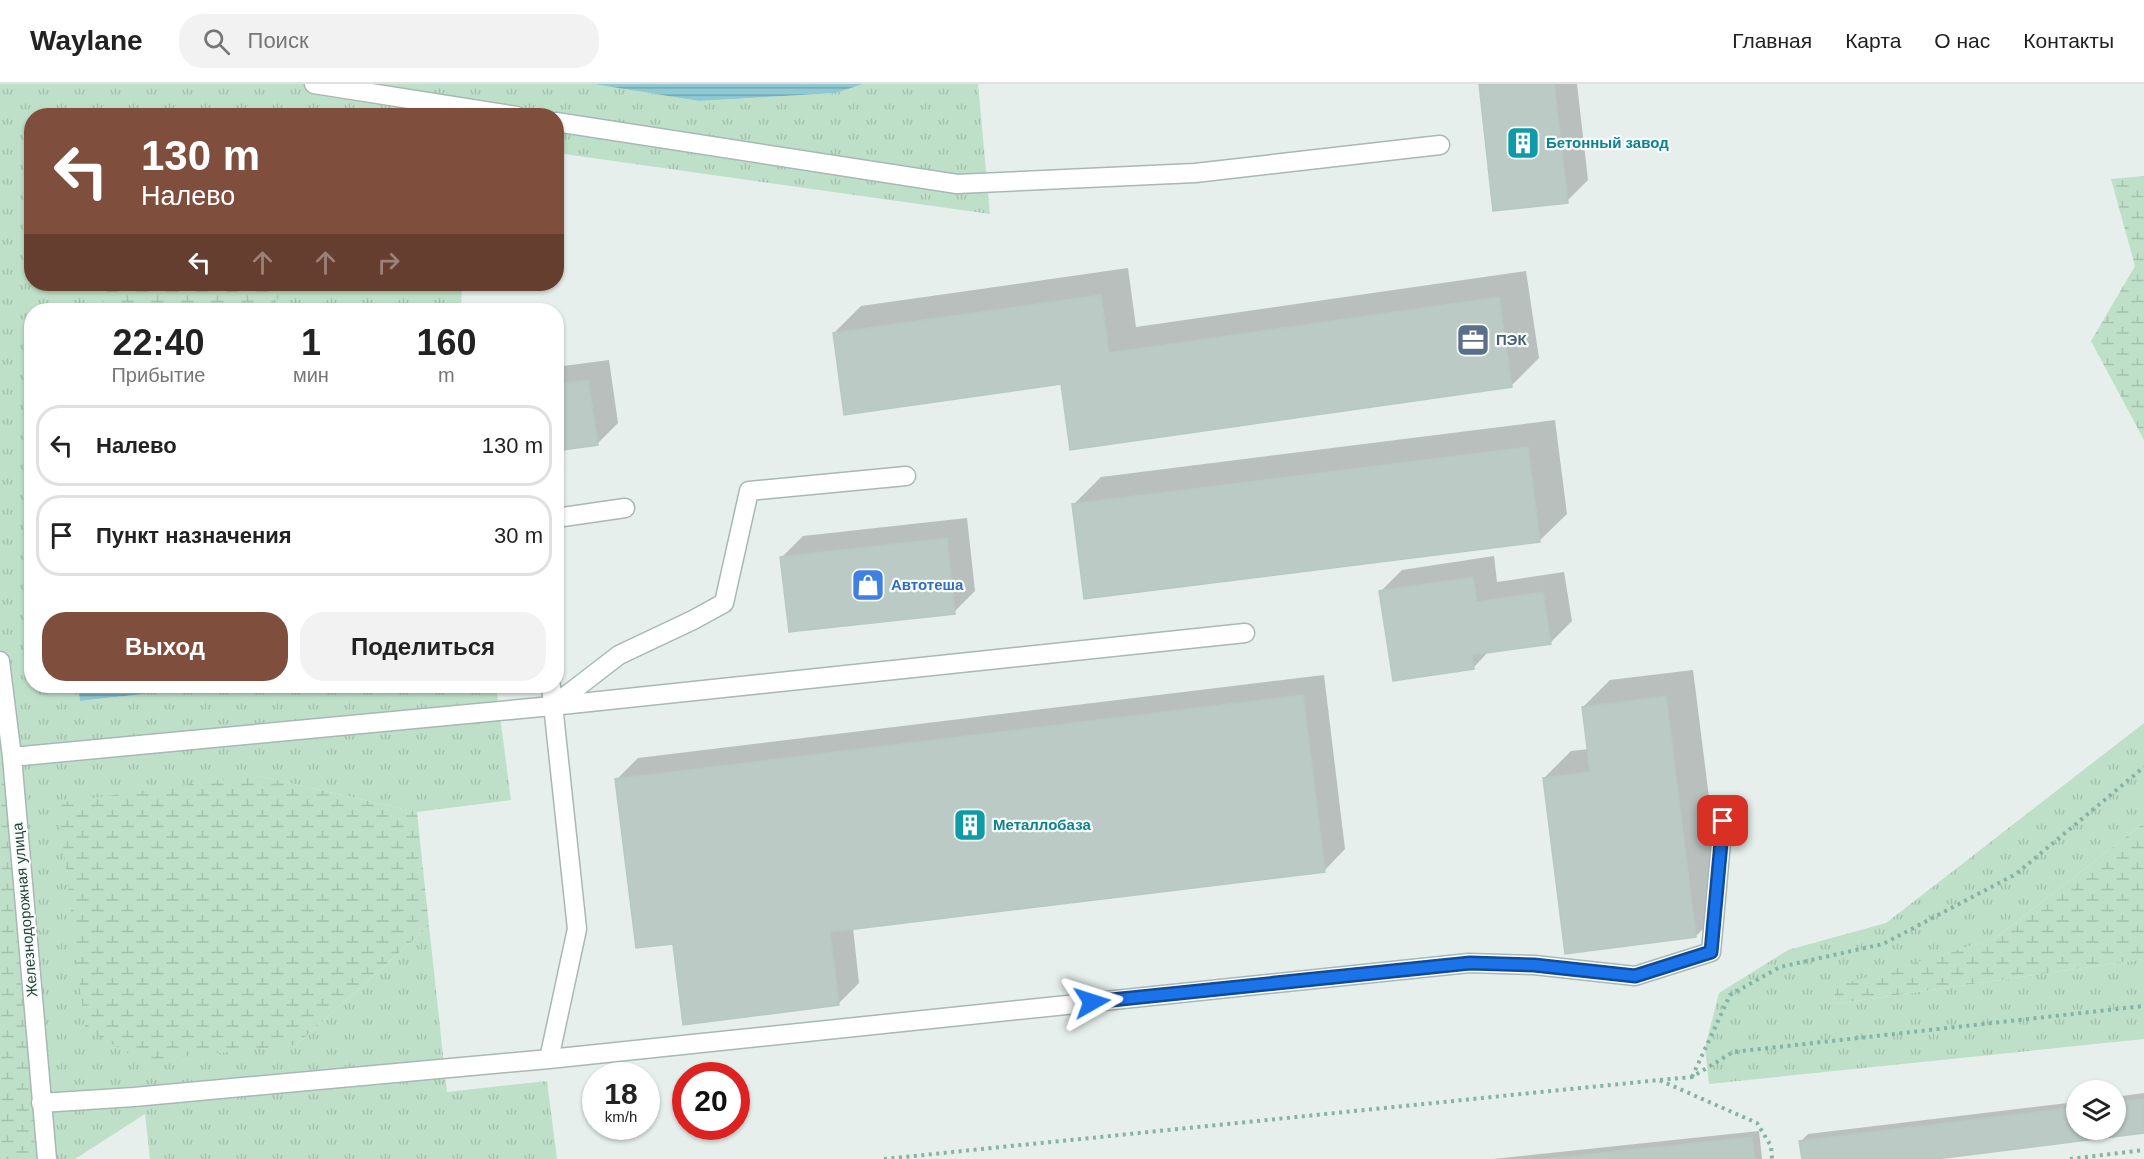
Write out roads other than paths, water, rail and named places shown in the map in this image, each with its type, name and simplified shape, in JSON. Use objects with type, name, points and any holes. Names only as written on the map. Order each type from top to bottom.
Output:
[{"type":"street","points":[[314,84],[466,108]]},
{"type":"street","points":[[564,123],[957,184],[1195,173],[1440,145]]},
{"type":"street","points":[[552,706],[619,656],[724,603],[749,491],[906,476]]},
{"type":"street","points":[[564,517],[625,508]]},
{"type":"street","points":[[12,757],[552,706],[1245,633]]},
{"type":"street","name":"Железнодорожная улица","points":[[0,662],[12,757],[47,1159]]},
{"type":"street","points":[[549,1059],[577,928],[551,693]]},
{"type":"street","points":[[41,1103],[134,1097],[549,1059],[1470,963],[1534,965],[1635,976],[1711,952],[1723,821]]},
{"type":"water","points":[[593,84],[863,84],[836,93],[699,101]]},
{"type":"water","points":[[79,693],[152,693],[80,701]]},
{"type":"place","name":"Бетонный завод","points":[[1523,143]]},
{"type":"place","name":"ПЭК","points":[[1473,340]]},
{"type":"place","name":"Автотеша","points":[[868,585]]},
{"type":"place","name":"Металлобаза","points":[[970,825]]}]
